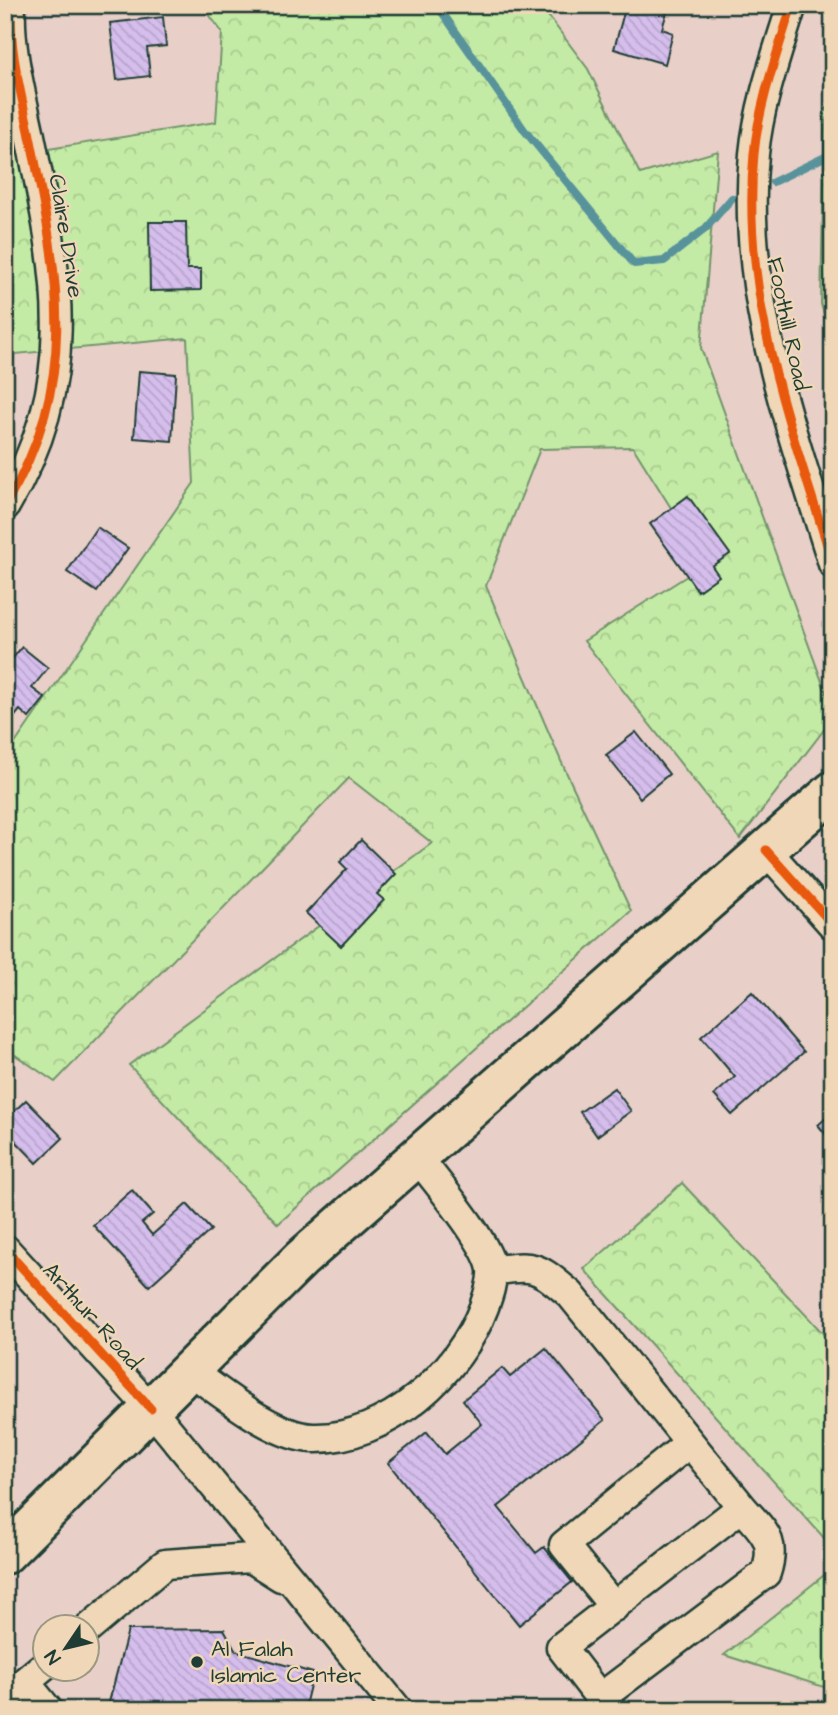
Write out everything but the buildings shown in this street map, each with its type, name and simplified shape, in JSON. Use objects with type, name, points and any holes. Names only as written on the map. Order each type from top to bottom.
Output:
[{"type":"highway","points":[[5,1554],[300,1259],[833,791]]},
{"type":"street","name":"Claire Drive","points":[[5,506],[38,440],[48,405],[59,324],[55,260],[13,51],[12,5]]},
{"type":"street","name":"Foothill Road","points":[[792,5],[762,107],[754,154],[751,233],[757,293],[774,370],[833,564]]},
{"type":"street","points":[[766,850],[833,925]]},
{"type":"street","points":[[189,1370],[282,1431],[313,1438],[359,1432],[424,1394],[457,1358],[479,1320],[489,1293],[492,1271],[486,1251],[417,1156]]},
{"type":"street","name":"Arthur Road","points":[[5,1249],[151,1409],[398,1710]]},
{"type":"street","points":[[492,1271],[523,1266],[540,1269],[570,1294],[770,1540],[772,1555],[766,1573],[600,1698],[561,1647],[742,1507]]},
{"type":"street","points":[[614,1607],[564,1545],[689,1443]]},
{"type":"street","points":[[102,1617],[165,1564],[251,1558],[301,1590]]},
{"type":"street","points":[[25,1681],[48,1710]]},
{"type":"green space","points":[[202,5],[540,5],[588,69],[640,174],[718,151],[701,348],[833,712],[833,718],[740,839],[584,641],[706,564],[633,447],[540,449],[486,586],[561,761],[631,911],[278,1224],[129,1065],[432,843],[349,778],[55,1082],[5,1048],[5,758],[194,483],[187,338],[5,355],[5,156],[216,122],[222,32]]},
{"type":"green space","points":[[825,108],[833,109],[833,345],[821,304]]},
{"type":"green space","points":[[682,1183],[833,1344],[833,1548],[584,1269]]},
{"type":"green space","points":[[833,1568],[833,1690],[724,1655]]},
{"type":"waterway","points":[[437,5],[525,131],[634,264],[664,261],[705,229],[732,198]]},
{"type":"waterway","points":[[773,182],[833,153]]},
{"type":"cycle path","points":[[5,506],[30,458],[46,412],[54,367],[57,322],[48,230],[16,68],[11,5]]},
{"type":"cycle path","points":[[792,5],[769,79],[756,135],[752,207],[755,259],[762,311],[786,413],[833,564]]},
{"type":"cycle path","points":[[766,850],[833,925]]},
{"type":"cycle path","points":[[5,1249],[151,1409]]},
{"type":"place","name":"Al Falah Islamic Center","points":[[197,1662]]}]
